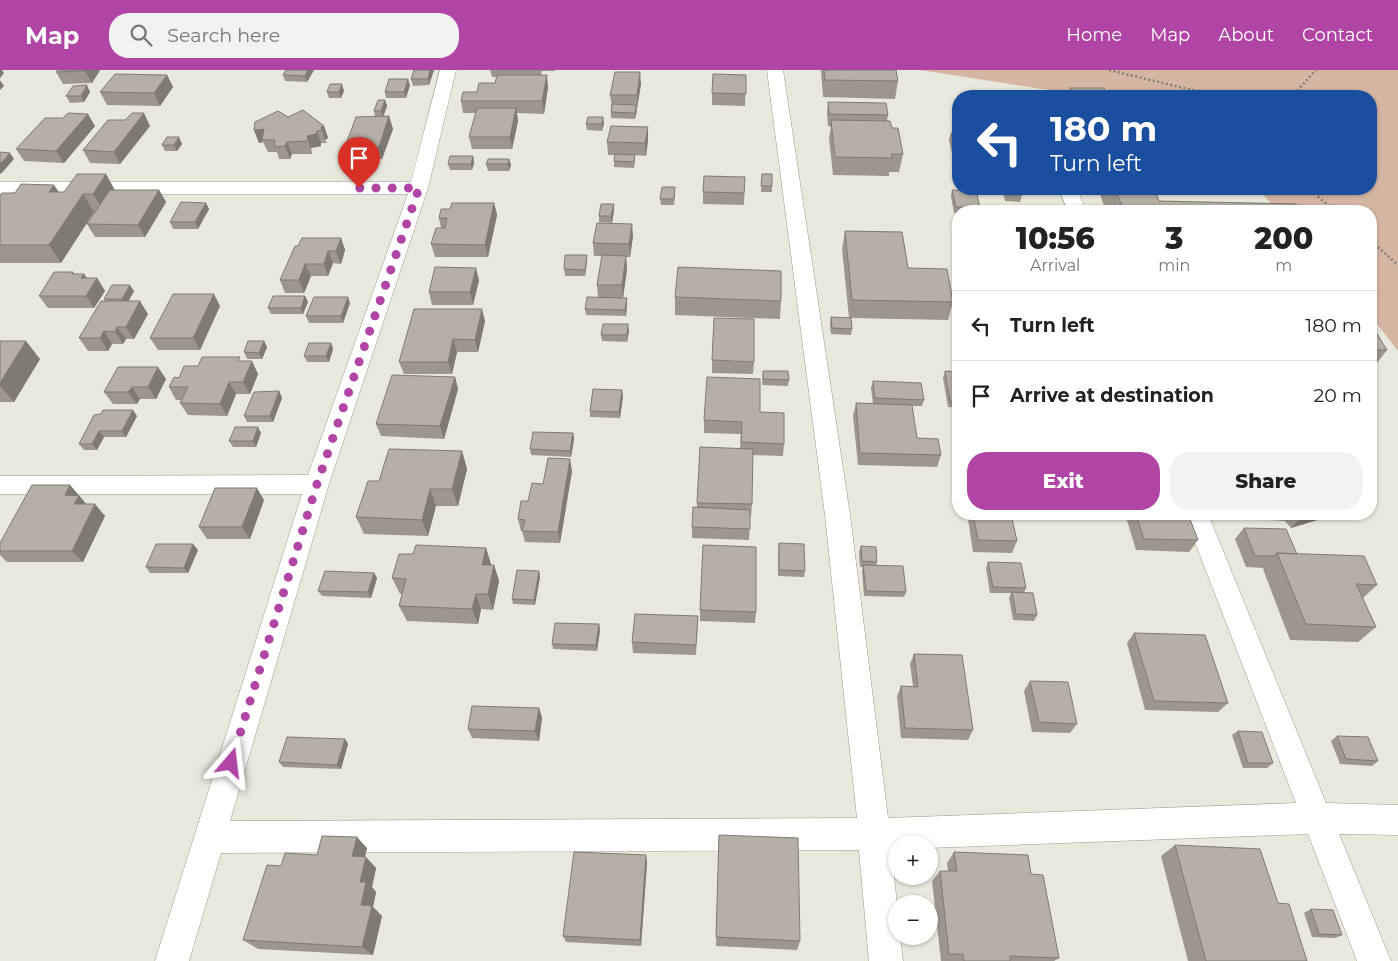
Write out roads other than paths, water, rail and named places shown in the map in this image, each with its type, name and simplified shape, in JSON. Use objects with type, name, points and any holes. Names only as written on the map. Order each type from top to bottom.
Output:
[{"type":"street","points":[[172,961],[208,837],[317,484],[419,188],[448,70]]},
{"type":"street","points":[[775,70],[809,295],[875,834],[886,961]]},
{"type":"street","points":[[0,188],[419,188]]},
{"type":"street","points":[[0,485],[317,484]]},
{"type":"street","points":[[1198,520],[1374,961]]},
{"type":"street","points":[[208,837],[875,834],[1316,818],[1398,820]]}]
